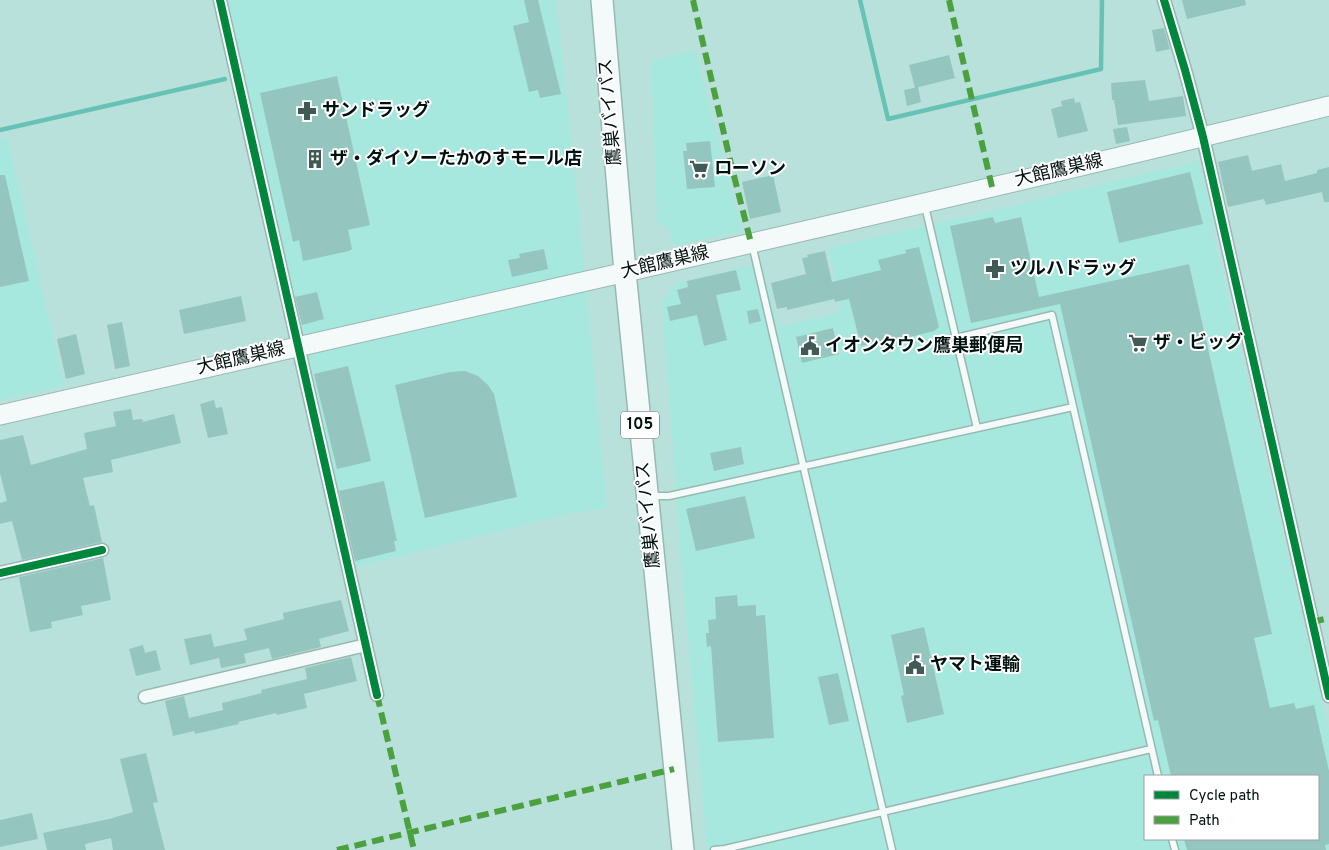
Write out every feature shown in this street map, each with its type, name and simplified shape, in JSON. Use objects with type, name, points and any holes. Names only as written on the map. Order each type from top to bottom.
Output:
[{"type":"highway","name":"鷹巣バイパス","points":[[602,0],[625,272],[683,850]]},
{"type":"main road","name":"大館鷹巣線","points":[[0,415],[1203,138],[1329,106]]},
{"type":"street","points":[[220,0],[377,695]]},
{"type":"street","points":[[1164,0],[1203,138],[1329,696]]},
{"type":"street","points":[[0,573],[102,550]]},
{"type":"street","points":[[145,697],[366,645]]},
{"type":"lane","points":[[924,202],[977,428]]},
{"type":"lane","points":[[751,243],[892,850]]},
{"type":"lane","points":[[956,338],[1052,315],[1158,775]]},
{"type":"lane","points":[[647,496],[669,496],[1073,407]]},
{"type":"lane","points":[[714,850],[725,849],[1151,749]]},
{"type":"shaded area","points":[[220,0],[556,0],[579,214],[607,508],[571,513],[349,569]]},
{"type":"shaded area","points":[[695,50],[742,231],[673,246],[671,231],[657,221],[651,61]]},
{"type":"shaded area","points":[[8,138],[64,386],[0,400],[0,140]]},
{"type":"shaded area","points":[[1199,161],[1215,229],[1212,230],[1329,731],[1329,850],[707,850],[681,558],[662,303],[676,283],[762,263],[778,327],[842,312],[828,248]]},
{"type":"building","points":[[524,0],[538,0],[561,94],[540,98],[538,90],[529,92],[513,26],[529,22]]},
{"type":"building","points":[[1182,0],[1245,0],[1246,5],[1187,19]]},
{"type":"building","points":[[1164,28],[1170,49],[1156,52],[1152,30]]},
{"type":"building","points":[[949,55],[955,78],[915,88],[909,65]]},
{"type":"building","name":"ザ・ダイソーたかのすモール店","points":[[337,76],[370,225],[348,230],[352,249],[349,251],[303,261],[299,240],[293,242],[260,93]]},
{"type":"building","points":[[1145,80],[1149,101],[1183,96],[1186,116],[1118,125],[1114,100],[1112,100],[1111,83]]},
{"type":"building","points":[[918,87],[921,102],[907,106],[904,90]]},
{"type":"building","points":[[1074,98],[1075,103],[1080,102],[1088,131],[1058,138],[1051,109],[1062,106],[1061,101]]},
{"type":"building","points":[[1127,127],[1130,141],[1116,144],[1113,129]]},
{"type":"building","name":"ローソン","points":[[710,141],[715,187],[687,189],[683,151],[687,151],[686,143]]},
{"type":"building","points":[[1248,155],[1252,171],[1281,164],[1285,181],[1317,173],[1317,170],[1329,167],[1329,202],[1324,202],[1322,192],[1266,205],[1264,199],[1228,207],[1218,162]]},
{"type":"building","points":[[1190,172],[1203,224],[1119,243],[1107,192]]},
{"type":"building","points":[[0,175],[5,175],[29,281],[0,287]]},
{"type":"building","points":[[773,175],[781,212],[750,219],[742,182]]},
{"type":"building","points":[[993,217],[995,223],[1021,217],[1039,297],[1189,264],[1272,634],[1254,638],[1270,708],[1294,703],[1296,709],[1314,705],[1329,771],[1329,844],[1325,845],[1326,850],[1187,850],[1184,840],[1319,840],[1319,775],[1171,775],[1158,720],[1154,721],[1060,304],[971,323],[950,226]]},
{"type":"building","points":[[919,247],[939,327],[934,331],[882,344],[875,343],[861,346],[849,299],[835,302],[834,299],[787,310],[787,307],[777,309],[771,283],[806,274],[802,258],[808,257],[807,255],[825,251],[832,282],[881,270],[878,260],[906,253],[905,250]]},
{"type":"building","points":[[544,249],[548,269],[512,277],[508,260],[520,258],[519,254]]},
{"type":"building","points":[[736,270],[741,290],[716,295],[727,340],[704,346],[697,315],[670,321],[667,307],[681,304],[677,290],[688,287],[687,281]]},
{"type":"building","points":[[317,292],[324,319],[302,325],[295,297]]},
{"type":"building","points":[[241,296],[246,321],[184,334],[179,310]]},
{"type":"building","points":[[758,309],[761,321],[749,324],[747,311]]},
{"type":"building","points":[[122,322],[130,366],[115,369],[107,325]]},
{"type":"building","points":[[833,328],[839,354],[802,363],[796,337]]},
{"type":"building","points":[[76,334],[85,374],[66,379],[57,339]]},
{"type":"building","points":[[348,366],[371,461],[337,469],[314,374]]},
{"type":"building","points":[[465,371],[478,376],[494,394],[517,497],[425,518],[395,385],[450,372]]},
{"type":"building","points":[[214,400],[216,408],[222,407],[228,434],[208,438],[200,404]]},
{"type":"building","points":[[131,409],[133,420],[142,419],[143,422],[174,414],[181,443],[111,460],[113,472],[83,478],[90,506],[94,505],[102,542],[22,560],[12,521],[0,524],[0,503],[7,501],[0,473],[0,440],[23,435],[31,465],[87,449],[84,433],[116,426],[113,412]]},
{"type":"building","points":[[741,447],[744,464],[714,471],[710,453]]},
{"type":"building","points":[[384,481],[397,541],[394,541],[396,551],[355,561],[339,491]]},
{"type":"building","points":[[745,496],[755,538],[696,551],[686,509]]},
{"type":"building","points":[[103,558],[111,600],[81,606],[83,615],[51,622],[52,628],[30,632],[19,577]]},
{"type":"building","points":[[737,595],[738,606],[756,605],[756,616],[765,615],[774,738],[718,742],[711,646],[707,647],[706,633],[709,633],[708,620],[716,619],[715,597]]},
{"type":"building","points":[[341,600],[349,631],[319,639],[321,647],[272,659],[269,648],[244,654],[246,663],[221,668],[219,658],[190,665],[184,639],[211,634],[214,647],[247,640],[244,629],[284,619],[283,613]]},
{"type":"building","name":"ヤマト運輸","points":[[924,627],[944,714],[907,723],[901,696],[904,695],[891,635]]},
{"type":"building","points":[[143,645],[145,653],[156,650],[161,670],[136,676],[129,649]]},
{"type":"building","points":[[351,657],[357,681],[304,694],[307,708],[277,715],[276,713],[195,734],[194,731],[173,736],[165,701],[184,696],[189,718],[223,710],[222,703],[262,693],[261,690],[307,679],[305,668]]},
{"type":"building","points":[[838,673],[849,721],[829,725],[818,677]]},
{"type":"building","points":[[146,753],[158,802],[153,803],[165,850],[113,850],[111,838],[85,844],[86,850],[47,850],[43,833],[133,812],[120,759]]},
{"type":"building","points":[[32,813],[38,839],[0,847],[0,820]]},
{"type":"waterway","points":[[860,0],[888,119],[1101,69],[1102,0]]},
{"type":"waterway","points":[[0,130],[225,79]]},
{"type":"marked path","points":[[693,0],[751,243]]},
{"type":"marked path","points":[[949,0],[992,187]]},
{"type":"marked path","points":[[1312,622],[1329,618]]},
{"type":"marked path","points":[[377,695],[414,850]]},
{"type":"marked path","points":[[337,850],[674,769]]},
{"type":"cycle path","points":[[220,0],[377,695]]},
{"type":"cycle path","points":[[1164,0],[1203,137],[1329,696]]},
{"type":"cycle path","points":[[0,573],[102,550]]},
{"type":"place","name":"サンドラッグ","points":[[307,111]]},
{"type":"place","name":"ザ・ダイソーたかのすモール店","points":[[315,159]]},
{"type":"place","name":"ローソン","points":[[699,169]]},
{"type":"place","name":"ツルハドラッグ","points":[[995,269]]},
{"type":"place","name":"ザ・ビッグ","points":[[1138,343]]},
{"type":"place","name":"イオンタウン鷹巣郵便局","points":[[810,346]]},
{"type":"place","name":"ヤマト運輸","points":[[915,665]]}]
